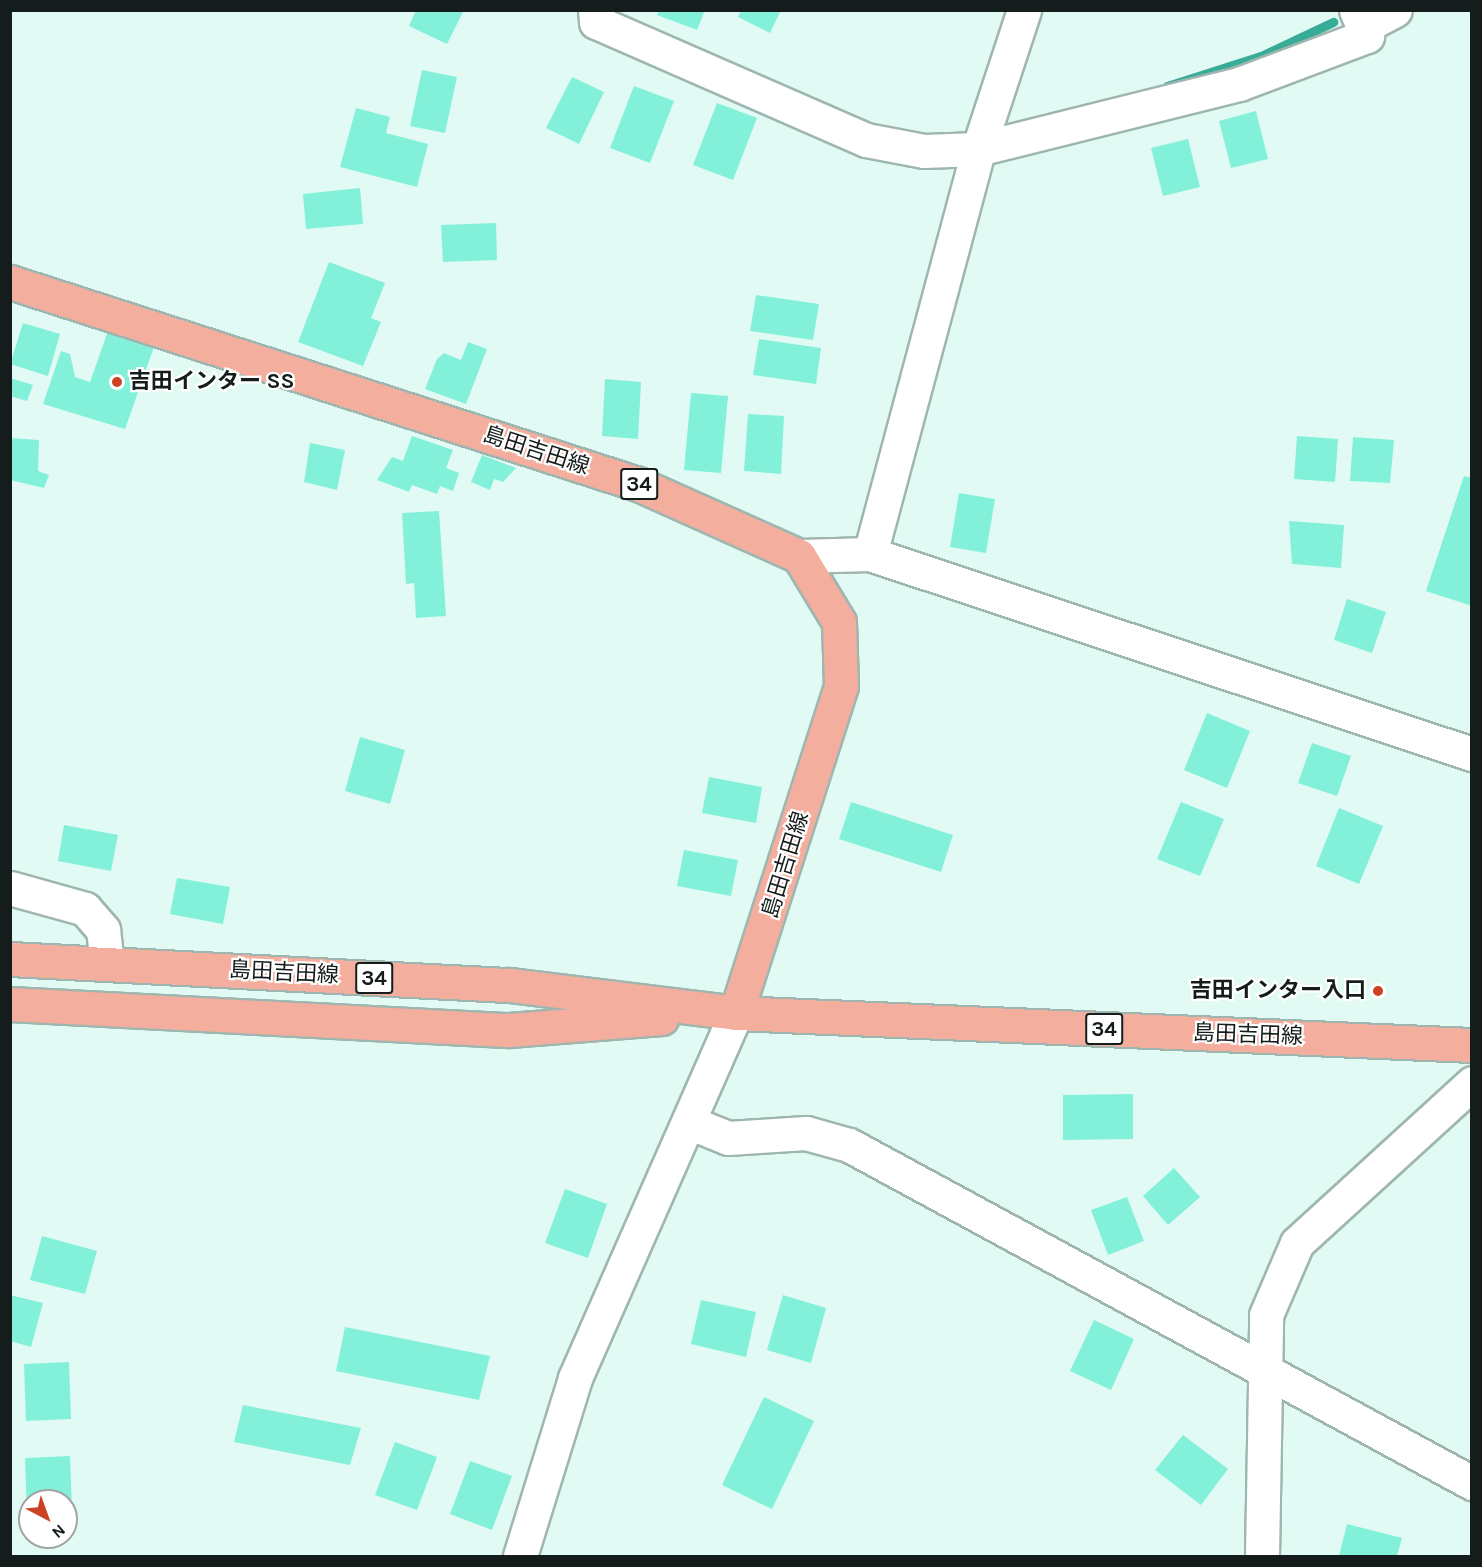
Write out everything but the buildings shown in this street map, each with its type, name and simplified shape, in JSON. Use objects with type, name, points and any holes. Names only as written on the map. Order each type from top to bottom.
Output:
[{"type":"main road","name":"島田吉田線","points":[[10,282],[638,484],[799,556],[838,622],[841,686],[736,1013]]},
{"type":"main road","name":"島田吉田線","points":[[10,959],[509,985],[736,1013],[1472,1045]]},
{"type":"main road","name":"島田吉田線","points":[[10,1004],[509,1030],[736,1013]]},
{"type":"street","points":[[870,554],[982,138],[1024,10]]},
{"type":"street","points":[[595,16],[866,140],[924,151],[1239,84],[1367,36],[1359,19],[1395,10]]},
{"type":"street","points":[[799,556],[870,554],[1472,754]]},
{"type":"street","points":[[10,888],[85,909],[103,930],[107,963]]},
{"type":"street","points":[[520,1557],[575,1378],[691,1123],[736,1013]]},
{"type":"street","points":[[1262,1557],[1268,1368],[1266,1315],[1297,1244],[1472,1083]]},
{"type":"street","points":[[691,1123],[728,1138],[806,1133],[849,1145],[1268,1368],[1472,1483]]},
{"type":"waterway","points":[[1167,86],[1261,56],[1333,22]]},
{"type":"place","name":"吉田インター SS","points":[[117,382]]},
{"type":"place","name":"吉田インター入口","points":[[1378,991]]}]
